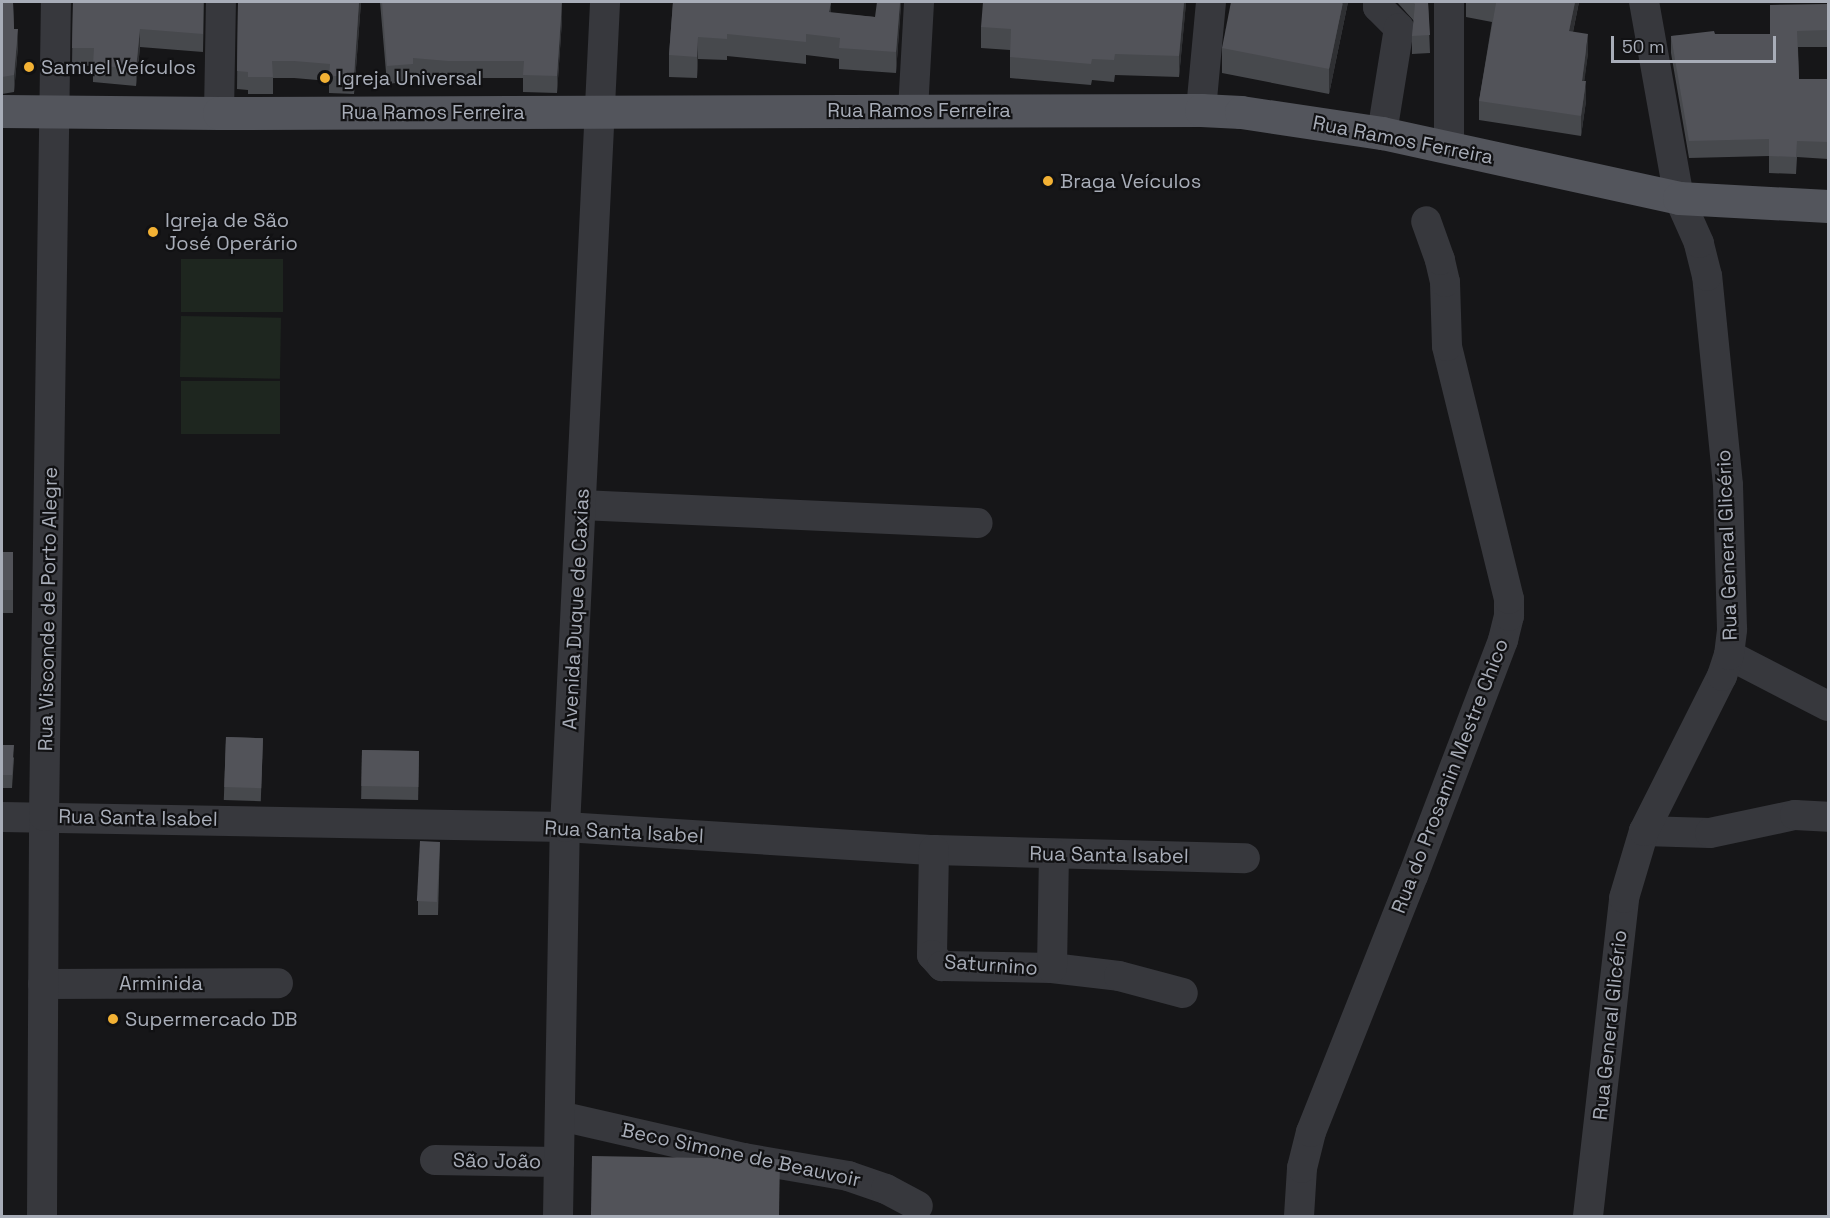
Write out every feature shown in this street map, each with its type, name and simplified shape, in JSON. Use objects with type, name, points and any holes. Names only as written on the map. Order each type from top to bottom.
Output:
[{"type":"main road","name":"Rua Ramos Ferreira","points":[[2,111],[219,113],[1201,110],[1241,112],[1382,133],[1679,198],[1828,206]]},
{"type":"street","name":"Rua Visconde de Porto Alegre","points":[[42,1216],[44,816],[56,2]]},
{"type":"street","points":[[219,113],[221,2]]},
{"type":"street","name":"Avenida Duque de Caxias","points":[[558,1216],[565,827],[605,2]]},
{"type":"street","points":[[913,110],[919,2]]},
{"type":"street","points":[[1201,110],[1211,2]]},
{"type":"street","points":[[1378,2],[1378,8],[1399,28],[1382,133]]},
{"type":"street","points":[[1449,2],[1449,148]]},
{"type":"street","name":"Rua General Glicério","points":[[1588,1216],[1624,898],[1644,831],[1722,676],[1729,655],[1732,629],[1728,485],[1707,276],[1699,243],[1679,198],[1644,2]]},
{"type":"street","name":"Rua do Prosamin Mestre Chico","points":[[1299,1216],[1302,1168],[1311,1132],[1413,876],[1503,640],[1509,616],[1509,598],[1447,346],[1445,282],[1426,221]]},
{"type":"street","points":[[581,505],[978,522]]},
{"type":"street","points":[[1729,655],[1828,706]]},
{"type":"street","points":[[1644,831],[1710,833],[1795,815],[1828,817]]},
{"type":"street","name":"Rua Santa Isabel","points":[[2,817],[565,827],[934,850],[1245,858]]},
{"type":"street","name":"Saturnino","points":[[934,850],[931,943],[935,961],[942,966],[1052,968],[1119,976],[1183,993]]},
{"type":"street","name":"Saturnino","points":[[1052,968],[1054,854]]},
{"type":"street","name":"Arminida","points":[[43,984],[278,983]]},
{"type":"street","name":"Beco Simone de Beauvoir","points":[[560,1116],[744,1158],[848,1176],[886,1189],[918,1206]]},
{"type":"street","name":"São João","points":[[435,1160],[559,1162]]},
{"type":"shaded area","points":[[181,259],[283,259],[283,312],[181,312]]},
{"type":"shaded area","points":[[181,316],[281,318],[280,379],[180,377]]},
{"type":"shaded area","points":[[181,381],[280,381],[280,434],[181,434]]},
{"type":"building","points":[[2,2],[13,2],[14,29],[18,29],[14,75],[2,77]]},
{"type":"building","points":[[73,2],[203,2],[203,34],[140,29],[136,69],[93,65],[94,48],[72,48]]},
{"type":"building","points":[[238,2],[359,2],[354,76],[329,76],[330,64],[294,61],[272,61],[273,77],[248,77],[248,72],[237,71]]},
{"type":"building","points":[[382,2],[562,2],[557,76],[523,75],[524,61],[448,61],[413,58],[413,64],[387,66]]},
{"type":"building","points":[[673,2],[831,2],[829,12],[875,17],[877,2],[900,2],[896,52],[839,48],[840,38],[806,34],[806,42],[727,34],[727,39],[698,37],[697,57],[669,55]]},
{"type":"building","points":[[983,2],[1184,2],[1179,56],[1115,54],[1114,60],[1092,59],[1091,64],[1010,57],[1011,29],[981,27]]},
{"type":"building","points":[[1231,2],[1343,2],[1329,69],[1222,48]]},
{"type":"building","points":[[1413,2],[1428,2],[1430,35],[1412,36],[1415,4]]},
{"type":"building","points":[[1488,2],[1575,2],[1569,31],[1588,34],[1582,81],[1586,81],[1581,116],[1479,101],[1496,3]]},
{"type":"building","points":[[1828,4],[1828,30],[1797,31],[1799,79],[1828,79],[1828,142],[1797,141],[1796,157],[1769,156],[1769,139],[1689,141],[1671,36],[1714,31],[1715,34],[1770,34],[1770,5]]},
{"type":"building","points":[[2,552],[13,552],[13,590],[2,590]]},
{"type":"building","points":[[226,737],[263,738],[261,788],[224,787]]},
{"type":"building","points":[[2,745],[14,745],[12,775],[2,775]]},
{"type":"building","points":[[362,750],[419,751],[418,787],[361,786]]},
{"type":"building","points":[[420,841],[440,842],[437,902],[417,901]]},
{"type":"building","points":[[592,1156],[780,1159],[779,1216],[591,1216]]},
{"type":"place","name":"Samuel Veículos","points":[[29,67]]},
{"type":"place","name":"Igreja Universal","points":[[325,78]]},
{"type":"place","name":"Braga Veículos","points":[[1048,181]]},
{"type":"place","name":"Igreja de São José Operário","points":[[153,232]]},
{"type":"place","name":"Supermercado DB","points":[[113,1019]]}]
